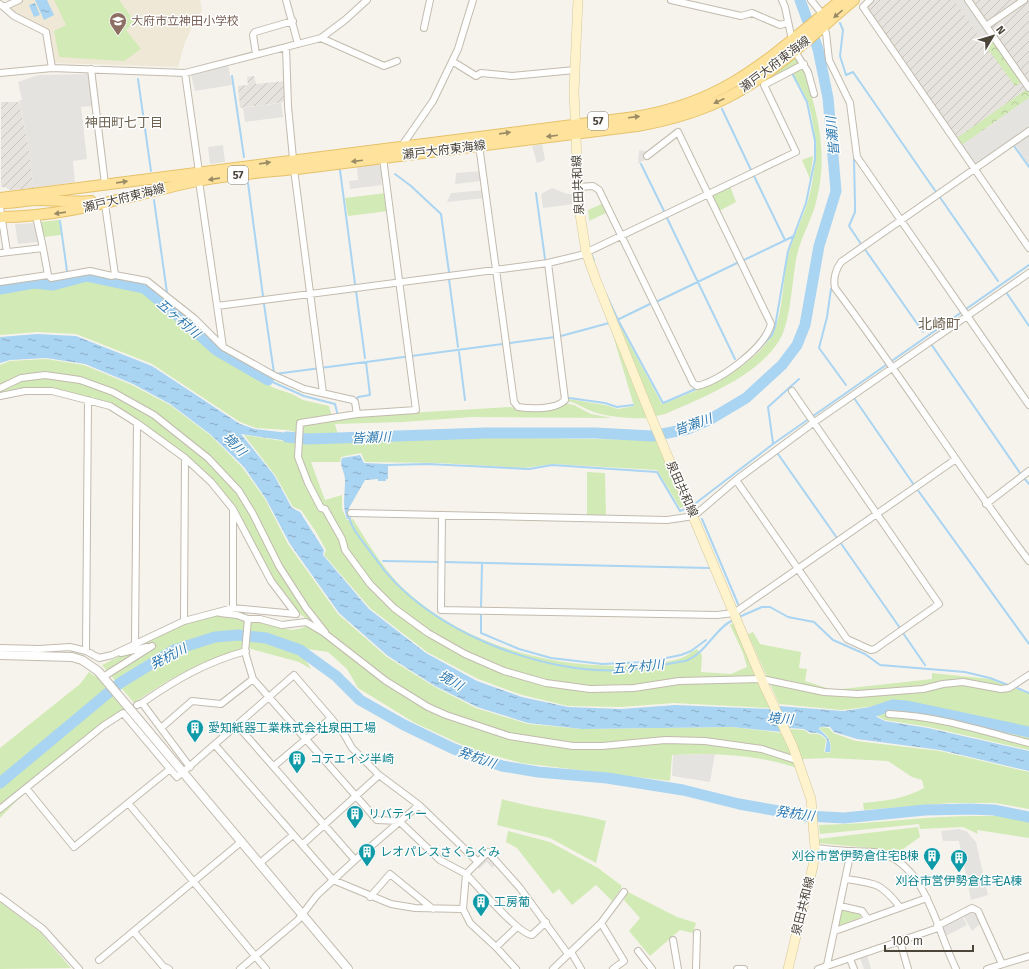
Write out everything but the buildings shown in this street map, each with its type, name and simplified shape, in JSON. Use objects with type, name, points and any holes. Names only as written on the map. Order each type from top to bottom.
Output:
[{"type":"main road","name":"泉田共和線","points":[[578,0],[574,92],[580,220],[586,252],[652,421],[763,682],[799,761],[811,798],[815,836],[813,866],[788,969]]},
{"type":"main road","name":"瀬戸大府東海線","points":[[821,22],[841,0]]},
{"type":"main road","name":"瀬戸大府東海線","points":[[294,164],[383,158],[479,145],[653,114],[698,101],[736,82],[794,44],[821,22],[854,0]]},
{"type":"main road","name":"瀬戸大府東海線","points":[[0,198],[105,184],[199,176],[294,164],[401,147],[576,128]]},
{"type":"main road","name":"瀬戸大府東海線","points":[[0,213],[36,216],[105,204],[199,176]]},
{"type":"main road","name":"57","points":[[0,198],[2,202],[13,203],[40,200],[80,202],[117,196],[132,196]]},
{"type":"street","points":[[2,5],[19,0]]},
{"type":"street","points":[[286,0],[293,21],[298,44]]},
{"type":"street","points":[[0,73],[52,68],[185,73],[321,38],[345,20],[367,0]]},
{"type":"street","points":[[424,28],[430,0]]},
{"type":"street","points":[[401,147],[433,101],[458,49],[473,0]]},
{"type":"street","points":[[671,0],[741,16],[752,13],[780,24],[787,23]]},
{"type":"street","points":[[702,0],[704,8]]},
{"type":"street","points":[[782,0],[785,7],[787,23],[794,44],[804,64],[814,94]]},
{"type":"street","points":[[811,0],[826,33],[829,60],[850,103],[857,157],[1029,405]]},
{"type":"street","points":[[870,0],[863,7],[1029,248]]},
{"type":"street","points":[[968,0],[1029,88]]},
{"type":"street","points":[[986,26],[1024,0]]},
{"type":"street","points":[[2,5],[14,16],[46,32],[52,68]]},
{"type":"street","points":[[256,54],[253,35],[255,32],[293,21]]},
{"type":"street","points":[[321,38],[384,66],[397,61]]},
{"type":"street","points":[[286,47],[288,106],[294,164],[324,393]]},
{"type":"street","points":[[452,61],[476,76],[481,74],[512,76],[575,70]]},
{"type":"street","points":[[217,306],[548,263],[586,252],[796,152],[764,85],[804,64]]},
{"type":"street","points":[[91,69],[105,184]]},
{"type":"street","points":[[185,73],[223,346]]},
{"type":"street","points":[[1029,131],[841,262],[838,266],[834,282],[835,288],[887,359],[986,504],[1029,561]]},
{"type":"street","points":[[578,187],[596,187],[622,236],[692,383],[696,386],[701,385],[723,373],[757,348],[769,332],[771,324],[678,132],[647,156]]},
{"type":"street","points":[[479,145],[515,405],[523,408],[540,408],[564,402],[566,396],[548,263]]},
{"type":"street","points":[[383,158],[416,410],[358,414],[329,420],[307,420],[299,425],[298,457],[308,483],[321,508],[325,510],[342,539],[345,550],[370,584],[394,608],[428,633],[465,654],[504,671],[546,683],[590,689],[634,688],[679,682],[763,682],[824,692],[858,694],[915,690],[963,682],[1001,689],[1009,688],[1029,675]]},
{"type":"street","points":[[105,204],[115,274]]},
{"type":"street","points":[[0,213],[3,253],[43,248]]},
{"type":"street","points":[[36,216],[48,275]]},
{"type":"street","points":[[0,282],[48,275],[51,278],[90,271],[112,276],[115,274],[147,281],[195,319],[223,346],[273,375],[304,389],[353,400],[356,402],[358,414]]},
{"type":"street","points":[[351,513],[667,520],[693,515],[812,422],[1029,273]]},
{"type":"street","points":[[0,388],[21,378],[45,375],[80,380],[113,392],[154,415],[208,458],[239,491],[253,514],[279,566],[306,608],[330,638]]},
{"type":"street","points":[[0,396],[25,391],[52,391],[110,406],[137,423],[185,458],[210,482],[233,509],[271,581],[296,614],[386,681],[428,707],[446,715],[509,736],[573,746],[602,746],[665,740],[704,741],[762,749],[799,761]]},
{"type":"street","points":[[736,480],[847,639],[871,650],[875,650],[939,604],[792,391]]},
{"type":"street","points":[[86,651],[88,400]]},
{"type":"street","points":[[135,643],[137,423]]},
{"type":"street","points":[[184,621],[185,458]]},
{"type":"street","points":[[442,515],[441,610],[717,615],[735,614],[798,568],[956,460]]},
{"type":"street","points":[[986,504],[1029,471]]},
{"type":"street","points":[[233,509],[233,608]]},
{"type":"street","points":[[112,655],[184,621],[214,612],[233,608],[296,614]]},
{"type":"street","points":[[214,612],[237,615],[248,619],[260,619],[282,625],[306,622]]},
{"type":"street","points":[[248,619],[246,651],[253,678],[377,820],[399,822],[440,860],[466,874],[517,927],[529,935],[532,935],[546,922]]},
{"type":"street","points":[[0,648],[39,649],[70,647],[86,651],[99,658],[152,646],[104,678]]},
{"type":"street","points":[[186,770],[161,728],[139,704],[195,669],[222,658],[246,651]]},
{"type":"street","points":[[0,655],[72,657],[86,663],[104,678],[186,770],[241,842],[348,969]]},
{"type":"street","points":[[0,809],[103,726],[124,713],[177,777],[294,676],[344,734],[352,748],[380,775],[419,805],[478,862]]},
{"type":"street","points":[[161,728],[192,701],[221,704],[253,678]]},
{"type":"street","points":[[889,714],[918,716],[1029,743]]},
{"type":"street","points":[[274,766],[331,718]]},
{"type":"street","points":[[238,725],[355,860]]},
{"type":"street","points":[[215,745],[333,880],[370,897],[391,904],[434,910],[463,909]]},
{"type":"street","points":[[26,788],[74,847],[170,769]]},
{"type":"street","points":[[303,844],[380,775]]},
{"type":"street","points":[[128,804],[266,969]]},
{"type":"street","points":[[240,969],[302,915],[318,895],[333,880],[419,805]]},
{"type":"street","points":[[260,863],[293,835]]},
{"type":"street","points":[[99,960],[241,842]]},
{"type":"street","points":[[516,969],[470,922],[463,909],[466,874],[489,848],[581,969]]},
{"type":"street","points":[[815,848],[878,852],[894,858],[917,879],[927,898],[956,969]]},
{"type":"street","points":[[827,965],[851,851]]},
{"type":"street","points":[[370,897],[390,874],[434,910]]},
{"type":"street","points":[[846,879],[873,883],[887,891],[899,906]]},
{"type":"street","points":[[553,969],[601,923],[624,892]]},
{"type":"street","points":[[0,897],[43,929],[79,969]]},
{"type":"street","points":[[835,930],[899,906],[927,898]]},
{"type":"street","points":[[840,906],[862,910],[867,918]]},
{"type":"street","points":[[818,969],[938,927],[972,908],[978,911],[1002,964]]},
{"type":"street","points":[[601,923],[624,961],[613,969]]},
{"type":"street","points":[[496,947],[517,927]]},
{"type":"street","points":[[134,932],[163,966],[169,969]]},
{"type":"street","points":[[696,933],[696,969]]},
{"type":"street","points":[[673,940],[678,969]]},
{"type":"street","points":[[900,941],[908,969]]},
{"type":"street","points":[[638,951],[652,969]]},
{"type":"street","points":[[987,969],[1029,956]]},
{"type":"street","points":[[850,959],[854,969]]},
{"type":"street","points":[[738,969],[744,969]]},
{"type":"shaded area","name":"大府市立神田小学校","points":[[24,0],[200,0],[202,11],[195,21],[185,42],[178,67],[54,63],[48,29],[15,14],[8,7]]},
{"type":"shaded area","points":[[873,0],[964,0],[1029,92],[1029,98],[962,145],[866,10],[867,6]]},
{"type":"shaded area","points":[[954,0],[964,0],[988,34],[981,39]]},
{"type":"shaded area","points":[[972,0],[1020,0],[987,22]]},
{"type":"shaded area","points":[[1028,0],[1029,82],[991,28],[991,25]]},
{"type":"shaded area","points":[[228,64],[232,85],[195,91],[191,75]]},
{"type":"shaded area","points":[[38,75],[90,75],[94,106],[81,107],[87,159],[73,161],[75,182],[33,188],[29,149],[19,100],[22,100],[18,82]]},
{"type":"shaded area","points":[[254,76],[256,84],[285,81],[285,102],[240,108],[238,86],[248,85],[247,77]]},
{"type":"shaded area","points":[[1029,98],[1029,129],[978,165],[975,164],[962,145]]},
{"type":"shaded area","points":[[1,102],[19,102],[29,149],[33,188],[10,190],[5,187],[1,187]]},
{"type":"shaded area","points":[[281,103],[283,117],[245,122],[243,108]]},
{"type":"shaded area","points":[[1029,135],[1029,166],[1015,145]]},
{"type":"shaded area","points":[[542,144],[545,160],[537,163],[532,146]]},
{"type":"shaded area","points":[[223,145],[225,162],[210,164],[208,147]]},
{"type":"shaded area","points":[[639,150],[646,151],[646,159],[638,164]]},
{"type":"shaded area","points":[[378,164],[383,170],[385,180],[381,181],[382,185],[350,189],[349,181],[358,180],[357,167]]},
{"type":"shaded area","points":[[482,171],[483,181],[455,184],[456,173]]},
{"type":"shaded area","points":[[552,188],[567,194],[573,194],[574,204],[543,208],[541,194]]},
{"type":"shaded area","points":[[484,190],[485,198],[447,202],[451,193]]},
{"type":"shaded area","points":[[34,223],[38,242],[18,244],[15,224]]},
{"type":"shaded area","points":[[715,754],[710,782],[672,776],[673,755]]},
{"type":"shaded area","points":[[959,829],[966,831],[976,842],[988,895],[971,900],[959,841],[943,841],[941,831]]},
{"type":"shaded area","points":[[488,854],[497,864],[492,868],[487,862],[479,869],[476,866]]},
{"type":"shaded area","points":[[971,910],[976,913],[981,923],[972,931],[963,915]]},
{"type":"shaded area","points":[[962,915],[967,925],[944,937],[939,927]]},
{"type":"shaded area","points":[[867,955],[871,969],[864,969],[860,958]]},
{"type":"green space","points":[[54,0],[119,0],[135,22],[126,30],[141,49],[124,61],[59,57],[54,31],[66,25]]},
{"type":"green space","points":[[990,37],[1022,82],[1015,86],[983,42]]},
{"type":"green space","points":[[796,57],[801,63],[764,82]]},
{"type":"green space","points":[[801,69],[803,70],[808,85],[817,117],[820,133],[822,165],[815,205],[797,255],[789,312],[783,333],[769,354],[757,365],[728,385],[665,414],[656,416],[616,322],[618,322],[662,404],[707,386],[736,370],[761,350],[775,330],[782,300],[787,260],[807,204],[813,179],[815,140],[811,115],[808,102],[792,73]]},
{"type":"green space","points":[[1027,89],[1029,92],[1029,98],[962,145],[957,138]]},
{"type":"green space","points":[[813,156],[810,179],[802,160]]},
{"type":"green space","points":[[730,186],[736,202],[719,211],[712,197],[713,194]]},
{"type":"green space","points":[[386,193],[388,211],[348,216],[345,198]]},
{"type":"green space","points":[[604,203],[608,212],[589,221],[588,210]]},
{"type":"green space","points":[[59,220],[61,235],[43,237],[40,222]]},
{"type":"green space","points":[[87,279],[143,290],[184,323],[214,353],[274,388],[292,394],[303,400],[329,406],[333,420],[357,416],[512,407],[515,409],[523,409],[564,403],[574,405],[591,414],[612,418],[472,417],[402,422],[335,424],[338,435],[302,434],[288,430],[256,428],[240,422],[152,364],[76,334],[37,332],[0,335],[0,293],[34,285],[53,287]]},
{"type":"green space","points":[[610,325],[648,418],[627,418],[604,415],[568,401],[568,399],[605,405],[618,409],[634,406]]},
{"type":"green space","points":[[46,359],[84,365],[132,385],[170,405],[210,435],[242,467],[265,499],[288,544],[338,614],[387,657],[435,687],[476,708],[528,724],[582,729],[732,727],[782,733],[797,768],[751,757],[704,754],[672,755],[670,781],[521,763],[471,749],[415,723],[358,688],[347,669],[328,652],[308,649],[271,636],[250,631],[251,621],[288,629],[303,628],[312,623],[300,614],[272,578],[211,479],[111,405],[85,396],[54,389],[25,389],[0,393],[0,365],[10,361]]},
{"type":"green space","points":[[244,435],[296,443],[295,453],[301,454],[302,443],[465,437],[659,440],[687,505],[680,508],[657,470],[553,464],[524,468],[440,463],[365,462],[361,453],[341,457],[340,462],[311,462],[325,500],[342,495],[342,509],[347,520],[353,519],[380,562],[396,581],[414,598],[437,615],[462,630],[489,642],[518,652],[576,664],[605,666],[659,663],[684,657],[697,649],[702,655],[701,672],[731,674],[747,667],[743,653],[730,625],[735,622],[771,708],[674,703],[621,707],[568,706],[522,695],[478,679],[427,652],[370,608],[324,555],[326,550],[316,532],[301,510],[293,507],[275,475]]},
{"type":"green space","points":[[587,472],[605,473],[606,516],[587,515]]},
{"type":"green space","points":[[214,615],[234,617],[245,621],[243,649],[213,659],[186,671],[134,703],[102,665],[124,654],[136,645],[184,623]]},
{"type":"green space","points":[[753,632],[760,644],[801,652],[799,668],[807,669],[805,681],[833,690],[932,679],[932,673],[990,679],[1029,694],[1029,750],[929,727],[885,720],[875,715],[886,711],[885,705],[842,710],[779,704],[748,634]]},
{"type":"green space","points":[[249,639],[278,646],[303,655],[311,669],[299,662],[248,648]]},
{"type":"green space","points":[[89,672],[98,678],[124,710],[75,747],[0,818],[0,748],[80,684]]},
{"type":"green space","points":[[820,727],[829,728],[833,733],[856,741],[940,751],[1029,772],[1029,809],[995,803],[951,803],[864,810],[863,803],[902,797],[917,792],[924,788],[922,780],[912,777],[888,761],[830,758],[802,759],[789,729],[804,730],[810,734],[821,735],[826,740],[824,752],[830,753],[830,742]]},
{"type":"green space","points":[[502,799],[606,821],[596,863],[550,838],[497,825]]},
{"type":"green space","points":[[1000,816],[1029,821],[1029,838],[977,830],[978,834],[963,827],[920,829],[919,824],[820,834],[819,825],[939,817]]},
{"type":"green space","points":[[918,827],[920,837],[896,854],[880,849],[818,843],[818,839]]},
{"type":"green space","points":[[508,831],[550,842],[598,868],[622,886],[620,890],[612,901],[596,885],[572,905],[559,889],[553,894],[517,848],[506,842]]},
{"type":"green space","points":[[628,892],[677,917],[696,923],[693,933],[680,930],[650,956],[629,931],[640,918],[624,900]]},
{"type":"green space","points":[[0,902],[40,932],[71,968],[0,969]]},
{"type":"green space","points":[[841,909],[860,912],[862,917],[837,926]]},
{"type":"water","points":[[35,0],[47,0],[54,15],[44,20]]},
{"type":"water","points":[[35,3],[40,15],[34,17],[29,5]]},
{"type":"water","name":"境川","points":[[37,334],[76,336],[152,366],[240,424],[255,429],[296,434],[296,442],[241,434],[274,475],[292,508],[300,512],[324,550],[323,555],[369,609],[426,653],[477,681],[522,697],[568,707],[621,709],[675,705],[772,709],[782,732],[732,727],[582,729],[528,723],[477,707],[435,686],[388,656],[339,613],[290,544],[266,499],[244,467],[210,434],[170,404],[133,384],[85,364],[46,358],[10,360],[0,363],[0,337]]},
{"type":"water","points":[[360,455],[364,463],[388,464],[388,479],[386,479],[386,481],[378,481],[378,479],[365,480],[349,508],[351,519],[347,519],[344,505],[345,477],[341,461],[342,458]]},
{"type":"water","points":[[885,705],[886,710],[873,715],[885,721],[928,728],[1029,751],[1029,771],[940,750],[857,739],[834,732],[830,727],[820,727],[819,729],[830,742],[830,752],[825,752],[827,740],[824,736],[818,733],[811,733],[804,729],[789,728],[779,706],[843,711]]},
{"type":"waterway","name":"皆瀬川","points":[[287,437],[308,439],[486,433],[595,433],[652,436],[688,429],[709,420],[746,398],[782,365],[797,345],[805,325],[819,246],[836,191],[828,98],[818,49],[800,0]]},
{"type":"waterway","points":[[840,23],[843,30],[840,56],[846,75],[853,72],[936,192]]},
{"type":"waterway","points":[[756,352],[772,335],[775,327],[788,251],[806,203],[815,159],[815,141],[807,102],[793,75]]},
{"type":"waterway","points":[[232,76],[244,157]]},
{"type":"waterway","points":[[138,79],[151,171]]},
{"type":"waterway","points":[[722,109],[751,170]]},
{"type":"waterway","points":[[1014,146],[1029,167]]},
{"type":"waterway","points":[[854,159],[855,212],[849,226],[861,244]]},
{"type":"waterway","points":[[641,164],[664,211]]},
{"type":"waterway","points":[[340,170],[355,284]]},
{"type":"waterway","points":[[395,174],[411,186],[441,214],[449,272]]},
{"type":"waterway","points":[[754,176],[785,240]]},
{"type":"waterway","points":[[248,183],[263,296]]},
{"type":"waterway","points":[[536,193],[545,259]]},
{"type":"waterway","points":[[939,196],[998,281]]},
{"type":"waterway","points":[[154,200],[167,293]]},
{"type":"waterway","points":[[667,218],[735,359]]},
{"type":"waterway","points":[[60,221],[67,271]]},
{"type":"waterway","points":[[744,260],[794,236]]},
{"type":"waterway","points":[[864,248],[923,332]]},
{"type":"waterway","points":[[591,254],[594,260]]},
{"type":"waterway","points":[[656,302],[737,263]]},
{"type":"waterway","points":[[692,506],[773,444],[1029,265]]},
{"type":"waterway","name":"五ヶ村川","points":[[0,289],[34,283],[53,285],[87,276],[144,288],[216,350],[268,380]]},
{"type":"waterway","points":[[449,279],[458,347]]},
{"type":"waterway","points":[[831,289],[827,317],[819,348],[846,385]]},
{"type":"waterway","points":[[356,291],[365,358]]},
{"type":"waterway","points":[[1006,292],[1029,326]]},
{"type":"waterway","points":[[606,294],[618,320],[663,403],[698,388]]},
{"type":"waterway","name":"五ヶ村川","points":[[160,301],[163,298]]},
{"type":"waterway","points":[[617,320],[652,303]]},
{"type":"waterway","points":[[264,304],[274,373]]},
{"type":"waterway","points":[[561,336],[609,323]]},
{"type":"waterway","points":[[338,416],[335,404],[304,396],[268,380],[275,374],[555,337]]},
{"type":"waterway","points":[[931,344],[1020,473]]},
{"type":"waterway","points":[[459,352],[465,400]]},
{"type":"waterway","points":[[357,399],[358,397],[370,395],[366,362]]},
{"type":"waterway","points":[[773,443],[768,407],[799,379]]},
{"type":"waterway","points":[[569,398],[605,403],[617,407],[633,405]]},
{"type":"waterway","points":[[854,398],[914,485]]},
{"type":"waterway","points":[[778,454],[837,538]]},
{"type":"waterway","points":[[386,465],[428,464],[529,469],[552,465],[657,472],[680,511],[688,508]]},
{"type":"waterway","points":[[1024,478],[1029,484]]},
{"type":"waterway","points":[[917,489],[1029,644]]},
{"type":"waterway","name":"五ヶ村川","points":[[349,517],[356,533],[396,584],[423,607],[454,627],[488,643],[523,656],[559,665],[594,670],[628,670],[685,661],[699,653],[720,629],[733,620]]},
{"type":"waterway","points":[[702,519],[738,604]]},
{"type":"waterway","points":[[840,542],[900,628]]},
{"type":"waterway","points":[[383,561],[439,562]]},
{"type":"waterway","points":[[444,562],[710,568]]},
{"type":"waterway","points":[[481,608],[482,563]]},
{"type":"waterway","name":"五ヶ村川","points":[[739,617],[762,607],[770,607],[788,617],[814,622],[833,640],[865,654],[880,665],[965,672],[990,678],[1008,685]]},
{"type":"waterway","points":[[481,613],[481,633],[519,649],[551,658],[602,664],[646,662],[681,655],[691,651],[706,640]]},
{"type":"waterway","points":[[903,633],[925,665]]},
{"type":"waterway","name":"発杭川","points":[[0,783],[120,683],[174,650],[215,637],[238,635],[266,638],[300,650],[336,676],[360,700],[404,725],[454,749],[502,766],[538,772],[607,778],[683,790],[739,804],[807,816],[844,818],[925,810],[971,809],[994,810],[1029,817]]},
{"type":"waterway","name":"五ヶ村川","points":[[1017,688],[1029,693]]},
{"type":"waterway","points":[[872,712],[893,705],[906,706],[1029,732]]},
{"type":"place","name":"大府市立神田小学校","points":[[118,36]]},
{"type":"place","name":"愛知紙器工業株式会社泉田工場","points":[[195,743]]},
{"type":"place","name":"コテエイジ半崎","points":[[297,774]]},
{"type":"place","name":"リバティー","points":[[355,829]]},
{"type":"place","name":"レオパレスさくらぐみ","points":[[367,867]]},
{"type":"place","name":"刈谷市営伊勢倉住宅B棟","points":[[932,871]]},
{"type":"place","name":"刈谷市営伊勢倉住宅A棟","points":[[959,873]]},
{"type":"place","name":"工房葡","points":[[481,917]]},
{"type":"district","name":"神田町七丁目","points":[[124,122]]},
{"type":"district","name":"北崎町","points":[[939,324]]}]
